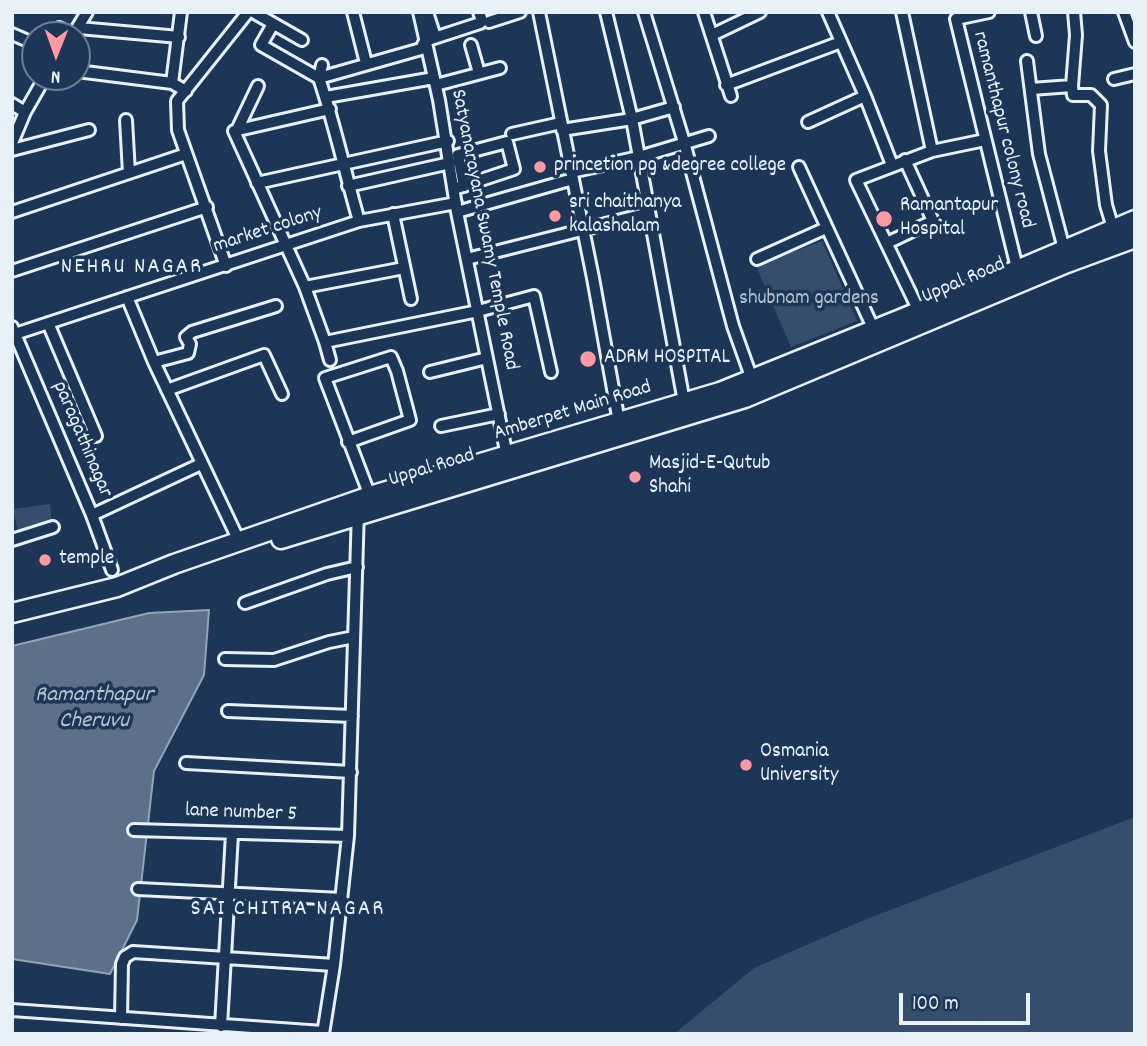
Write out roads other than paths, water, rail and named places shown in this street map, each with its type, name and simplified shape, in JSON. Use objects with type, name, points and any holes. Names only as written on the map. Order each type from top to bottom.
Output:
[{"type":"highway","name":"Amberpet Main Road","points":[[12,613],[99,597],[239,541],[684,402],[755,386],[919,311],[1019,275],[1063,249],[1135,219]]},
{"type":"highway","name":"Uppal Road","points":[[12,622],[65,612],[99,597],[269,542],[362,504],[745,398],[755,386],[1019,275],[1135,238]]},
{"type":"street","points":[[181,12],[176,117],[178,130],[226,266]]},
{"type":"street","points":[[179,87],[251,12],[302,40]]},
{"type":"street","points":[[353,12],[366,63]]},
{"type":"street","name":"Satyanarayana Swamy Temple Road","points":[[419,12],[430,39],[450,163],[459,187],[456,208],[508,456]]},
{"type":"street","points":[[427,12],[430,39]]},
{"type":"street","points":[[273,24],[261,45],[320,78],[421,49],[430,39],[480,23],[482,21],[479,12]]},
{"type":"street","points":[[489,22],[520,12]]},
{"type":"street","points":[[539,12],[584,229],[619,422]]},
{"type":"street","points":[[606,12],[632,119],[684,402]]},
{"type":"street","points":[[644,12],[684,142],[733,326],[755,386]]},
{"type":"street","points":[[704,12],[728,90],[841,42]]},
{"type":"street","points":[[712,35],[761,12]]},
{"type":"street","points":[[828,12],[892,165]]},
{"type":"street","points":[[902,12],[933,151]]},
{"type":"street","name":"ramanthapur colony road","points":[[989,12],[955,16],[1019,275]]},
{"type":"street","points":[[1031,12],[1036,36]]},
{"type":"street","points":[[1074,12],[1076,35],[1073,95],[1091,95],[1101,105],[1099,151],[1106,205],[1113,228]]},
{"type":"street","points":[[1128,18],[1135,42]]},
{"type":"street","points":[[91,34],[179,37]]},
{"type":"street","points":[[471,45],[479,73]]},
{"type":"street","points":[[1027,61],[1039,154],[1063,249]]},
{"type":"street","points":[[323,65],[320,78],[359,221]]},
{"type":"street","points":[[326,97],[435,82],[500,68]]},
{"type":"street","points":[[91,73],[179,87]]},
{"type":"street","points":[[1114,79],[1135,74]]},
{"type":"street","points":[[258,86],[237,130],[234,131],[305,287],[330,360]]},
{"type":"street","points":[[1031,89],[1072,86]]},
{"type":"street","points":[[12,143],[38,91]]},
{"type":"street","points":[[808,122],[865,96]]},
{"type":"street","points":[[12,104],[26,113]]},
{"type":"street","points":[[512,134],[632,119],[674,107]]},
{"type":"street","points":[[237,130],[330,109]]},
{"type":"street","points":[[126,120],[129,173]]},
{"type":"street","points":[[12,150],[89,130]]},
{"type":"street","name":"market colony","points":[[14,330],[48,323],[359,221],[393,214],[456,208],[709,136]]},
{"type":"street","points":[[919,311],[856,180],[933,151],[985,140]]},
{"type":"street","points":[[257,183],[447,141]]},
{"type":"street","points":[[507,142],[514,169],[459,187],[457,155],[507,142]]},
{"type":"street","points":[[12,212],[186,154]]},
{"type":"street","points":[[887,243],[933,221],[905,160]]},
{"type":"street","points":[[348,186],[450,163]]},
{"type":"street","points":[[799,167],[874,330]]},
{"type":"street","points":[[12,271],[207,207]]},
{"type":"street","points":[[467,259],[649,213]]},
{"type":"street","points":[[393,214],[411,299]]},
{"type":"street","points":[[757,259],[826,228]]},
{"type":"street","points":[[305,287],[404,268]]},
{"type":"street","points":[[325,342],[478,311],[534,296],[551,372]]},
{"type":"street","points":[[127,297],[154,362],[239,541]]},
{"type":"street","points":[[154,362],[188,353],[190,344],[186,337],[192,332],[276,306]]},
{"type":"street","points":[[48,323],[96,436]]},
{"type":"street","name":"paragathinagar","points":[[14,330],[113,570]]},
{"type":"street","points":[[167,390],[264,355],[282,394]]},
{"type":"street","points":[[13,1014],[121,1018],[259,1031],[323,1033],[334,965],[348,836],[354,637],[362,504],[348,442],[325,377],[391,358],[397,370],[410,420],[348,442]]},
{"type":"street","points":[[430,372],[487,358]]},
{"type":"street","points":[[441,426],[499,414]]},
{"type":"street","points":[[92,515],[201,464]]},
{"type":"street","points":[[12,539],[53,527]]},
{"type":"street","points":[[245,603],[327,574],[357,567]]},
{"type":"street","points":[[225,659],[274,660],[329,642],[354,637]]},
{"type":"street","points":[[228,711],[352,716]]},
{"type":"street","points":[[186,763],[351,772]]},
{"type":"street","name":"lane number 5","points":[[134,830],[348,836]]},
{"type":"street","points":[[221,1026],[232,834]]},
{"type":"street","points":[[138,889],[342,899]]},
{"type":"street","points":[[121,1018],[122,964],[125,957],[133,952],[334,965]]},
{"type":"water","name":"Ramanthapur Cheruvu","points":[[209,610],[204,675],[154,771],[137,920],[110,974],[12,959],[12,646],[149,613]]},
{"type":"place","name":"princetion pg &degree college","points":[[540,167]]},
{"type":"place","name":"sri chaithanya kalashalam","points":[[555,216]]},
{"type":"place","name":"Ramantapur Hospital","points":[[884,219]]},
{"type":"place","name":"ADRM HOSPITAL","points":[[588,359]]},
{"type":"place","name":"Masjid-E-Qutub Shahi","points":[[635,477]]},
{"type":"place","name":"temple","points":[[45,560]]},
{"type":"place","name":"Osmania University","points":[[746,765]]},
{"type":"district","name":"NEHRU NAGAR","points":[[132,269]]},
{"type":"district","name":"SAI CHITRA NAGAR","points":[[288,911]]},
{"type":"park label","name":"shubnam gardens","points":[[809,300]]}]
